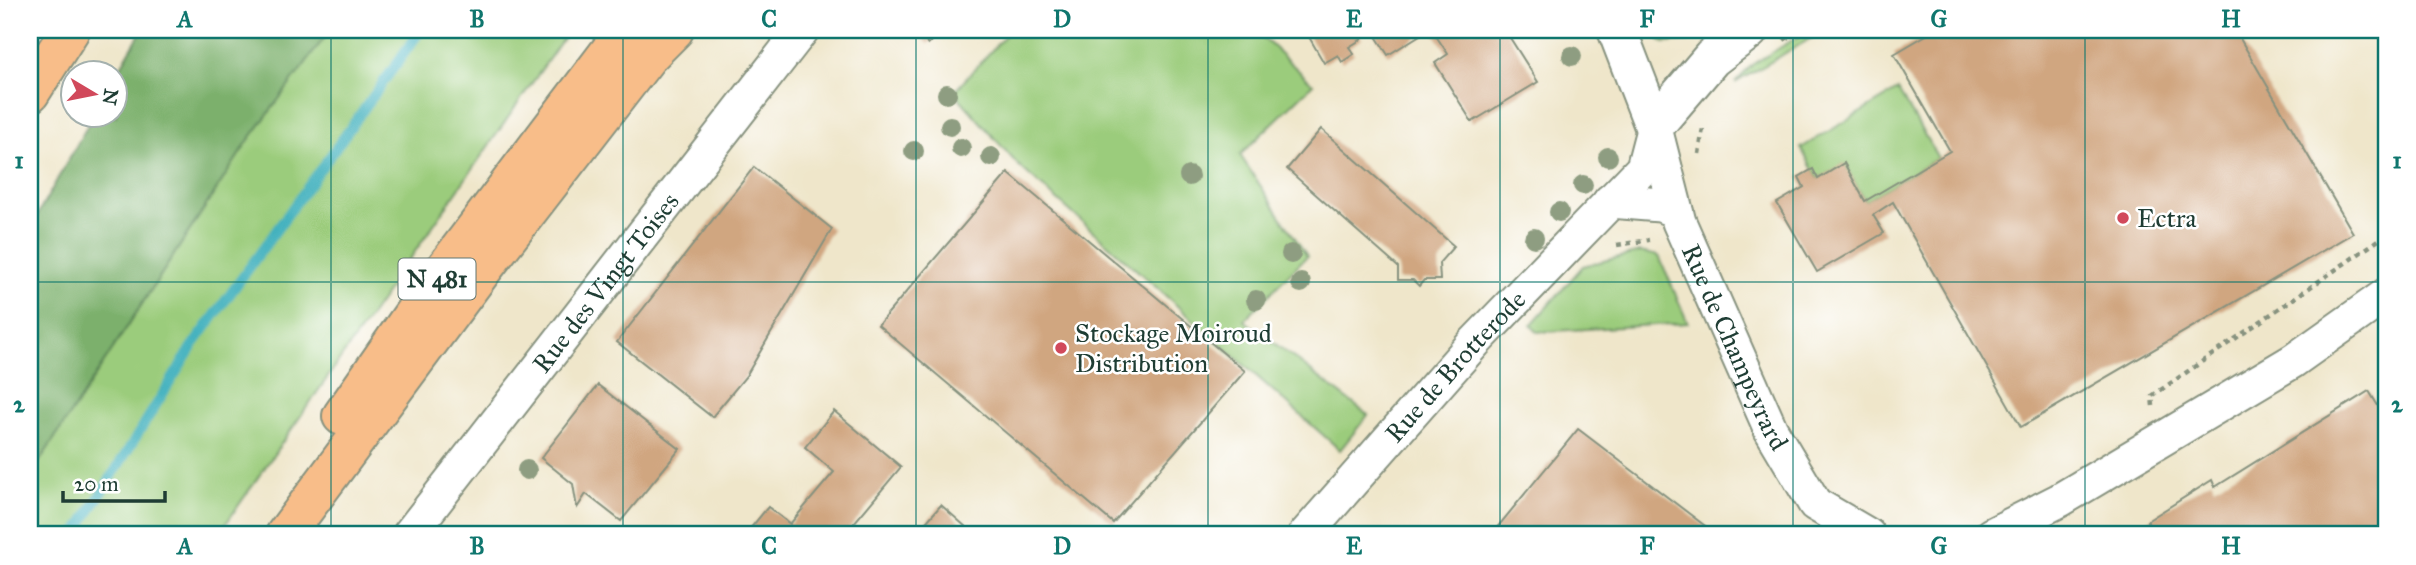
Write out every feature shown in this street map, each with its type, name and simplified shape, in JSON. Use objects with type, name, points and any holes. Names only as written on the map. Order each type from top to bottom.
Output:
[{"type":"highway","points":[[30,93],[70,30]]},
{"type":"highway","name":"N 481","points":[[259,535],[441,274],[626,30]]},
{"type":"highway","points":[[285,535],[483,269],[640,67],[674,30]]},
{"type":"street","name":"Rue des Vingt Toises","points":[[409,535],[802,30]]},
{"type":"street","points":[[1617,30],[1654,126],[1712,58],[1749,30]]},
{"type":"street","name":"Rue de Brotterode","points":[[1305,535],[1474,343],[1643,168],[1654,126]]},
{"type":"street","name":"Rue de Champeyrard","points":[[1654,126],[1679,222],[1771,430],[1815,504],[1868,535]]},
{"type":"street","points":[[1610,201],[1660,205],[1676,211]]},
{"type":"street","points":[[1991,535],[2060,500],[2293,360],[2386,295]]},
{"type":"path","points":[[2156,442],[2152,396],[2386,234]]},
{"type":"green space","points":[[142,30],[330,30],[248,141],[30,476],[30,228],[85,130],[130,130],[130,60],[125,60]]},
{"type":"green space","points":[[330,30],[569,30],[218,535],[30,535],[30,476],[248,141]]},
{"type":"green space","points":[[1010,30],[1255,30],[1313,84],[1240,155],[1307,256],[1244,320],[1368,415],[1340,450],[1018,165],[954,92]]},
{"type":"green space","points":[[1656,30],[1714,30],[1689,41],[1664,43],[1654,36]]},
{"type":"green space","points":[[1809,30],[1825,30],[1735,83],[1753,64]]},
{"type":"green space","points":[[1898,90],[1938,158],[1865,201],[1844,164],[1818,179],[1801,148]]},
{"type":"green space","points":[[1640,252],[1659,256],[1688,323],[1537,332],[1531,325],[1583,266]]},
{"type":"building","points":[[914,30],[943,30],[928,44]]},
{"type":"building","points":[[1305,30],[1366,30],[1359,34],[1362,39],[1349,47],[1354,54],[1342,62],[1338,55],[1324,63]]},
{"type":"building","points":[[1372,30],[1428,30],[1388,55]]},
{"type":"building","points":[[1432,30],[1505,30],[1538,82],[1472,122],[1435,63],[1448,54]]},
{"type":"building","name":"Ectra","points":[[1935,30],[2235,30],[2353,233],[2021,427],[1893,202],[1873,215],[1884,233],[1817,272],[1777,203],[1804,187],[1799,177],[1813,169],[1818,179],[1844,163],[1865,201],[1950,151],[1894,54]]},
{"type":"building","points":[[1321,129],[1454,246],[1439,263],[1440,280],[1424,280],[1419,286],[1413,280],[1398,280],[1398,267],[1287,169]]},
{"type":"building","points":[[754,167],[832,229],[746,376],[712,417],[617,342]]},
{"type":"building","name":"Stockage Moiroud Distribution","points":[[1008,173],[1245,371],[1113,523],[878,325]]},
{"type":"building","points":[[598,385],[680,449],[621,521],[586,494],[577,508],[573,484],[541,458]]},
{"type":"building","points":[[2369,391],[2386,419],[2386,535],[2155,535],[2147,521],[2212,480],[2215,487]]},
{"type":"building","points":[[834,411],[901,467],[844,535],[745,535],[768,507],[790,524],[834,472],[805,447]]},
{"type":"building","points":[[1578,429],[1582,432],[1717,535],[1491,535]]},
{"type":"building","points":[[941,505],[975,535],[915,535]]},
{"type":"waterway","points":[[75,535],[194,344],[421,30]]},
{"type":"place","name":"Ectra","points":[[2123,218]]},
{"type":"place","name":"Stockage Moiroud Distribution","points":[[1061,348]]}]
